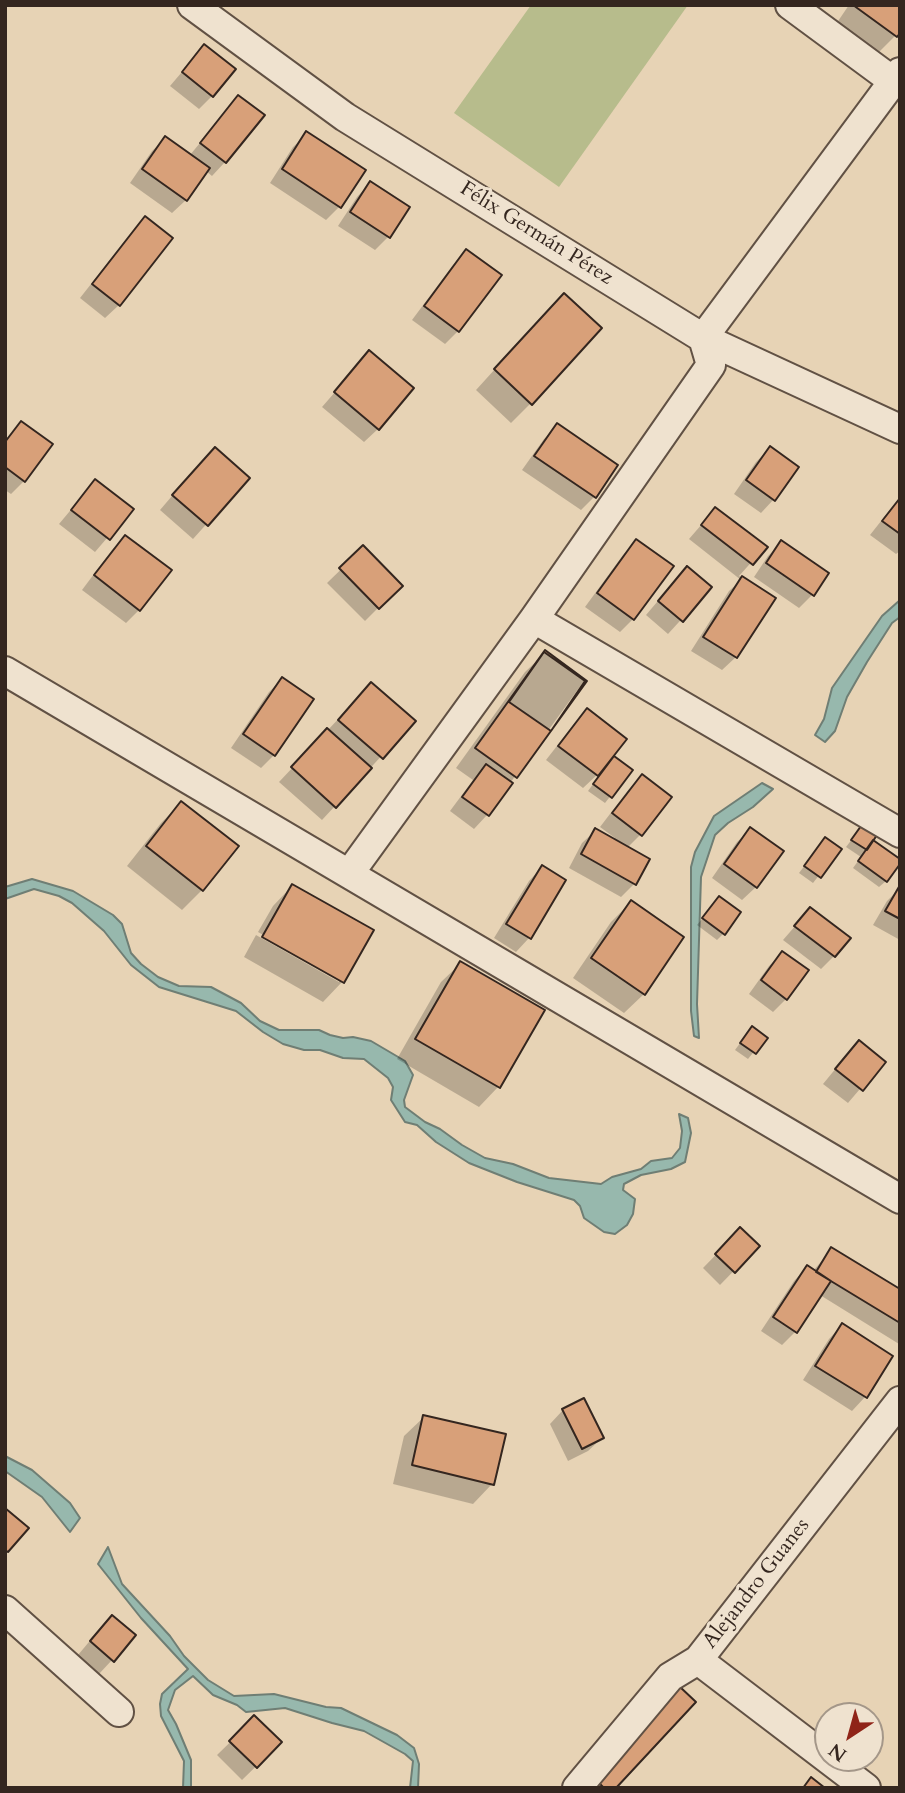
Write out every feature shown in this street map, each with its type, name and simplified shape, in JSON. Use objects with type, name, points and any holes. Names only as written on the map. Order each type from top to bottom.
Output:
[{"type":"street","name":"Félix Germán Pérez","points":[[192,5],[345,117],[704,338],[900,429]]},
{"type":"street","points":[[349,874],[534,619],[711,365],[704,338],[896,77],[790,5]]},
{"type":"street","points":[[534,619],[900,833]]},
{"type":"street","points":[[5,671],[900,1199]]},
{"type":"street","name":"Alejandro Guanes","points":[[577,1788],[670,1676],[698,1660],[900,1401]]},
{"type":"street","points":[[5,1610],[119,1712]]},
{"type":"street","points":[[698,1660],[866,1788]]},
{"type":"green space","points":[[531,5],[688,5],[559,187],[454,113]]},
{"type":"water","points":[[900,600],[900,617],[892,623],[867,662],[847,697],[835,731],[825,742],[815,735],[824,719],[832,688],[882,616]]},
{"type":"water","points":[[762,783],[773,789],[715,835],[701,877],[697,1004],[699,1038],[694,1036],[691,1011],[691,867],[695,852],[714,816]]},
{"type":"water","points":[[32,879],[73,891],[113,915],[122,924],[131,953],[158,977],[179,986],[211,987],[241,1003],[260,1021],[279,1030],[319,1030],[343,1038],[371,1041],[405,1061],[413,1075],[404,1100],[405,1107],[485,1158],[513,1164],[549,1178],[601,1184],[612,1177],[641,1169],[651,1161],[672,1158],[680,1148],[682,1131],[679,1114],[688,1118],[691,1133],[685,1162],[671,1169],[641,1175],[624,1184],[623,1190],[635,1199],[633,1214],[627,1225],[615,1234],[604,1232],[584,1218],[580,1206],[574,1200],[469,1163],[436,1142],[417,1125],[405,1122],[391,1100],[393,1087],[388,1078],[364,1059],[343,1058],[320,1050],[304,1050],[283,1044],[236,1011],[159,987],[131,965],[104,931],[72,903],[59,896],[34,889],[5,899],[5,887]]},
{"type":"water","points":[[5,1456],[32,1470],[70,1503],[80,1518],[70,1532],[42,1497],[5,1471]]},
{"type":"water","points":[[108,1547],[122,1584],[208,1680],[234,1696],[274,1694],[341,1708],[397,1735],[414,1748],[419,1764],[418,1788],[410,1788],[413,1761],[364,1731],[285,1708],[246,1712],[237,1705],[213,1695],[193,1676],[175,1690],[168,1710],[191,1760],[191,1788],[183,1788],[184,1761],[161,1716],[160,1704],[162,1694],[188,1669],[141,1618],[98,1564]]},
{"type":"building","points":[[853,5],[900,5],[900,33],[897,37]]},
{"type":"building","points":[[204,44],[236,69],[213,97],[182,72]]},
{"type":"building","points":[[238,95],[265,115],[226,163],[200,143]]},
{"type":"building","points":[[306,131],[366,170],[341,208],[282,169]]},
{"type":"building","points":[[165,136],[210,168],[187,201],[142,169]]},
{"type":"building","points":[[370,181],[410,207],[390,238],[350,212]]},
{"type":"building","points":[[145,216],[173,238],[120,306],[92,284]]},
{"type":"building","points":[[466,249],[502,275],[459,332],[424,306]]},
{"type":"building","points":[[564,293],[602,328],[532,405],[494,369]]},
{"type":"building","points":[[369,350],[414,388],[379,430],[334,392]]},
{"type":"building","points":[[21,421],[53,444],[25,482],[5,467],[5,442]]},
{"type":"building","points":[[557,423],[618,465],[596,498],[534,456]]},
{"type":"building","points":[[770,446],[799,467],[775,501],[746,480]]},
{"type":"building","points":[[215,447],[250,478],[208,526],[172,495]]},
{"type":"building","points":[[95,479],[134,509],[110,540],[71,510]]},
{"type":"building","points":[[900,498],[900,534],[882,521]]},
{"type":"building","points":[[715,507],[768,547],[753,565],[701,525]]},
{"type":"building","points":[[125,535],[172,570],[140,611],[94,575]]},
{"type":"building","points":[[636,539],[674,566],[634,620],[597,593]]},
{"type":"building","points":[[781,540],[829,573],[814,596],[766,563]]},
{"type":"building","points":[[363,545],[403,586],[379,609],[339,568]]},
{"type":"building","points":[[687,566],[712,587],[683,622],[658,601]]},
{"type":"building","points":[[742,576],[776,598],[737,658],[703,637]]},
{"type":"building","points":[[545,650],[587,681],[517,778],[475,748]]},
{"type":"building","points":[[544,652],[585,681],[551,731],[509,702]]},
{"type":"building","points":[[282,677],[314,699],[275,756],[243,734]]},
{"type":"building","points":[[371,682],[416,721],[383,759],[338,720]]},
{"type":"building","points":[[587,708],[627,739],[598,776],[558,746]]},
{"type":"building","points":[[327,728],[372,768],[336,808],[291,767]]},
{"type":"building","points":[[614,756],[633,770],[612,798],[593,784]]},
{"type":"building","points":[[486,764],[513,783],[489,816],[462,797]]},
{"type":"building","points":[[642,774],[672,797],[642,836],[612,813]]},
{"type":"building","points":[[181,801],[239,846],[203,891],[146,846]]},
{"type":"building","points":[[866,819],[881,829],[867,850],[851,840]]},
{"type":"building","points":[[750,827],[784,851],[757,888],[724,864]]},
{"type":"building","points":[[595,828],[650,859],[636,885],[581,854]]},
{"type":"building","points":[[825,837],[842,849],[821,878],[804,866]]},
{"type":"building","points":[[873,840],[900,859],[900,864],[887,882],[858,861]]},
{"type":"building","points":[[542,865],[566,880],[531,939],[506,924]]},
{"type":"building","points":[[292,884],[374,930],[344,983],[262,937]]},
{"type":"building","points":[[900,885],[900,919],[885,911]]},
{"type":"building","points":[[719,896],[741,912],[725,935],[702,918]]},
{"type":"building","points":[[631,900],[684,937],[645,995],[591,958]]},
{"type":"building","points":[[810,907],[851,938],[835,957],[794,926]]},
{"type":"building","points":[[782,951],[809,970],[787,1000],[761,980]]},
{"type":"building","points":[[460,961],[545,1010],[500,1088],[415,1039]]},
{"type":"building","points":[[752,1026],[768,1038],[756,1054],[740,1043]]},
{"type":"building","points":[[859,1040],[886,1062],[863,1091],[835,1069]]},
{"type":"building","points":[[740,1227],[760,1246],[735,1273],[715,1254]]},
{"type":"building","points":[[831,1247],[900,1289],[900,1323],[816,1272]]},
{"type":"building","points":[[807,1265],[831,1281],[797,1333],[773,1317]]},
{"type":"building","points":[[842,1323],[893,1356],[867,1398],[815,1366]]},
{"type":"building","points":[[584,1398],[604,1438],[582,1449],[562,1409]]},
{"type":"building","points":[[423,1415],[506,1434],[494,1485],[412,1465]]},
{"type":"building","points":[[5,1508],[29,1528],[8,1552],[5,1550]]},
{"type":"building","points":[[112,1615],[136,1635],[114,1662],[90,1641]]},
{"type":"building","points":[[679,1686],[696,1702],[616,1788],[604,1788],[593,1777]]},
{"type":"building","points":[[254,1715],[282,1742],[257,1768],[229,1741]]},
{"type":"building","points":[[811,1777],[825,1788],[803,1788]]}]
